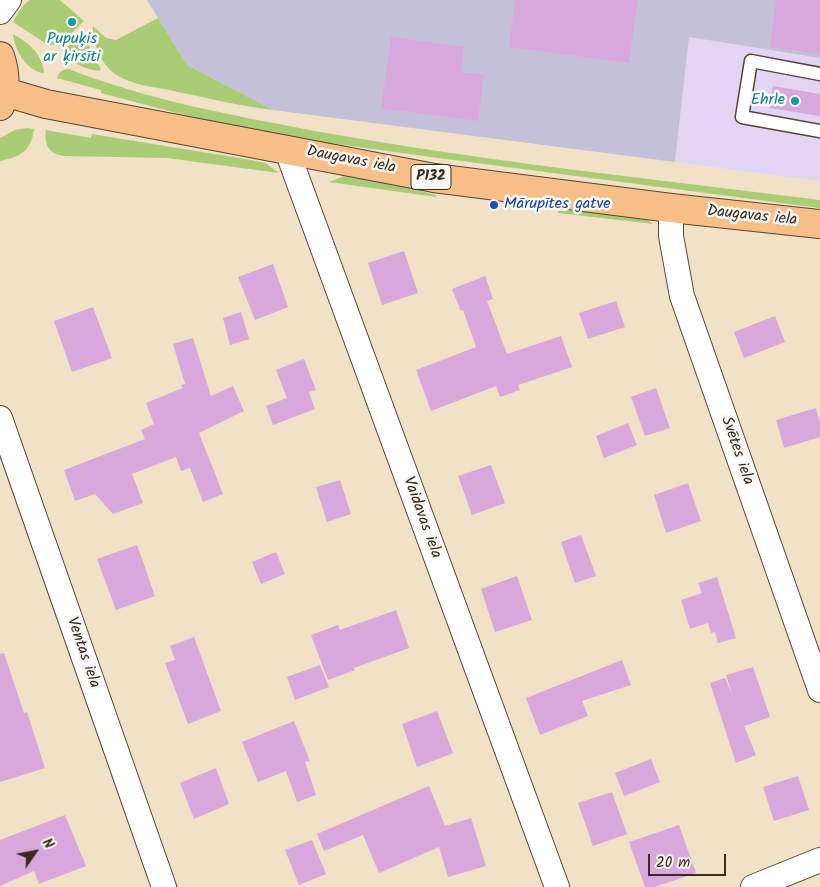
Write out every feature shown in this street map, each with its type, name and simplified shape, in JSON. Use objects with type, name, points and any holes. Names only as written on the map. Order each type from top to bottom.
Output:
[{"type":"main road","name":"Daugavas iela","points":[[0,56],[4,68],[2,99],[46,104],[286,148],[434,178],[671,208],[820,224]]},
{"type":"street","points":[[0,12],[9,0]]},
{"type":"street","name":"Vaidavas iela","points":[[286,148],[556,887]]},
{"type":"street","name":"Svētes iela","points":[[671,208],[671,236],[682,296],[820,690]]},
{"type":"street","name":"Ventas iela","points":[[0,418],[164,887]]},
{"type":"street","points":[[754,887],[820,860]]},
{"type":"lane","points":[[820,74],[751,61],[742,117],[820,131]]},
{"type":"shaded area","points":[[147,0],[820,0],[820,58],[689,37],[675,162],[273,110],[187,65]]},
{"type":"shaded area","points":[[689,37],[820,58],[820,181],[675,162]]},
{"type":"green space","points":[[30,0],[60,0],[84,21],[59,43],[48,45],[13,22],[22,7]]},
{"type":"green space","points":[[158,18],[187,65],[273,110],[143,85],[121,78],[110,70],[98,53],[93,26],[106,38],[116,40]]},
{"type":"green space","points":[[84,32],[91,52],[101,69],[99,71],[74,63],[64,52]]},
{"type":"green space","points":[[13,34],[38,54],[44,73],[32,69],[23,59],[16,46]]},
{"type":"green space","points":[[69,69],[129,90],[159,98],[221,113],[315,131],[504,160],[820,200],[820,208],[286,137],[184,115],[101,93],[101,90],[57,78],[61,71]]},
{"type":"green space","points":[[34,129],[33,137],[24,152],[0,161],[0,138],[15,130]]},
{"type":"green space","points":[[46,130],[91,138],[92,134],[251,160],[265,163],[279,173],[167,158],[63,156],[54,153],[48,147]]},
{"type":"green space","points":[[344,176],[369,178],[436,195],[436,197],[329,182]]},
{"type":"green space","points":[[597,210],[645,218],[653,224],[558,213],[558,211]]},
{"type":"building","points":[[515,0],[638,0],[629,63],[509,47]]},
{"type":"building","points":[[776,0],[820,0],[820,54],[770,47]]},
{"type":"building","points":[[391,37],[464,47],[461,72],[484,75],[478,121],[381,108]]},
{"type":"building","name":"Ehrle","points":[[773,86],[820,94],[820,116],[769,108]]},
{"type":"building","points":[[404,251],[418,293],[382,305],[368,263]]},
{"type":"building","points":[[273,264],[288,307],[255,320],[238,277]]},
{"type":"building","points":[[485,276],[493,299],[487,301],[507,354],[561,336],[572,367],[518,385],[520,390],[500,397],[496,386],[431,411],[416,370],[476,347],[463,310],[461,311],[452,289]]},
{"type":"building","points":[[616,301],[625,327],[588,339],[579,313]]},
{"type":"building","points":[[93,307],[112,358],[72,372],[54,321]]},
{"type":"building","points":[[241,312],[249,339],[230,345],[223,318]]},
{"type":"building","points":[[775,316],[785,342],[744,358],[734,332]]},
{"type":"building","points":[[193,338],[211,396],[233,386],[244,411],[199,433],[223,494],[203,502],[190,468],[181,471],[176,457],[132,474],[143,503],[113,514],[95,494],[75,501],[64,470],[145,439],[141,430],[154,424],[146,403],[183,388],[181,385],[185,384],[173,344]]},
{"type":"building","points":[[304,359],[316,390],[309,392],[315,409],[273,425],[266,406],[287,398],[276,370]]},
{"type":"building","points":[[656,388],[670,428],[645,436],[631,397]]},
{"type":"building","points":[[816,408],[820,422],[820,437],[784,448],[776,420]]},
{"type":"building","points":[[628,423],[637,445],[604,458],[596,436]]},
{"type":"building","points":[[491,465],[505,503],[472,515],[458,476]]},
{"type":"building","points":[[340,480],[351,514],[327,522],[316,487]]},
{"type":"building","points":[[688,483],[701,521],[666,533],[654,495]]},
{"type":"building","points":[[581,535],[596,576],[575,583],[561,542]]},
{"type":"building","points":[[137,545],[155,596],[116,610],[97,559]]},
{"type":"building","points":[[276,552],[285,574],[261,584],[252,562]]},
{"type":"building","points":[[517,576],[532,620],[495,632],[481,589]]},
{"type":"building","points":[[717,577],[736,638],[718,643],[715,632],[711,633],[708,623],[690,629],[681,600],[702,593],[698,583]]},
{"type":"building","points":[[396,610],[409,648],[354,668],[355,670],[328,680],[311,635],[338,625],[340,630]]},
{"type":"building","points":[[194,637],[221,711],[188,724],[165,663],[175,660],[170,646]]},
{"type":"building","points":[[4,653],[24,713],[27,712],[45,768],[0,782],[0,654]]},
{"type":"building","points":[[622,660],[631,685],[582,701],[588,716],[540,735],[526,698]]},
{"type":"building","points":[[320,665],[329,687],[295,700],[287,677]]},
{"type":"building","points":[[753,667],[770,717],[744,726],[756,755],[736,763],[710,683],[725,678],[732,694],[726,675]]},
{"type":"building","points":[[437,711],[453,753],[417,767],[402,724]]},
{"type":"building","points":[[294,721],[310,761],[305,762],[316,795],[297,802],[286,771],[258,782],[242,742]]},
{"type":"building","points":[[651,759],[660,782],[624,796],[615,773]]},
{"type":"building","points":[[216,768],[229,804],[194,819],[180,783]]},
{"type":"building","points":[[798,776],[809,810],[774,821],[763,787]]},
{"type":"building","points":[[429,786],[445,826],[471,818],[486,866],[448,877],[439,847],[379,873],[363,835],[324,851],[317,834]]},
{"type":"building","points":[[612,792],[627,834],[593,846],[578,803]]},
{"type":"building","points":[[65,815],[86,866],[39,884],[34,871],[0,886],[0,840]]},
{"type":"building","points":[[679,825],[696,873],[655,887],[645,887],[629,842]]},
{"type":"building","points":[[312,840],[326,874],[299,885],[285,850]]},
{"type":"place","name":"Pupuķis ar ķirsīti","points":[[72,22]]},
{"type":"place","name":"Ehrle","points":[[795,101]]},
{"type":"place","name":"Mārupītes gatve","points":[[494,205]]}]
